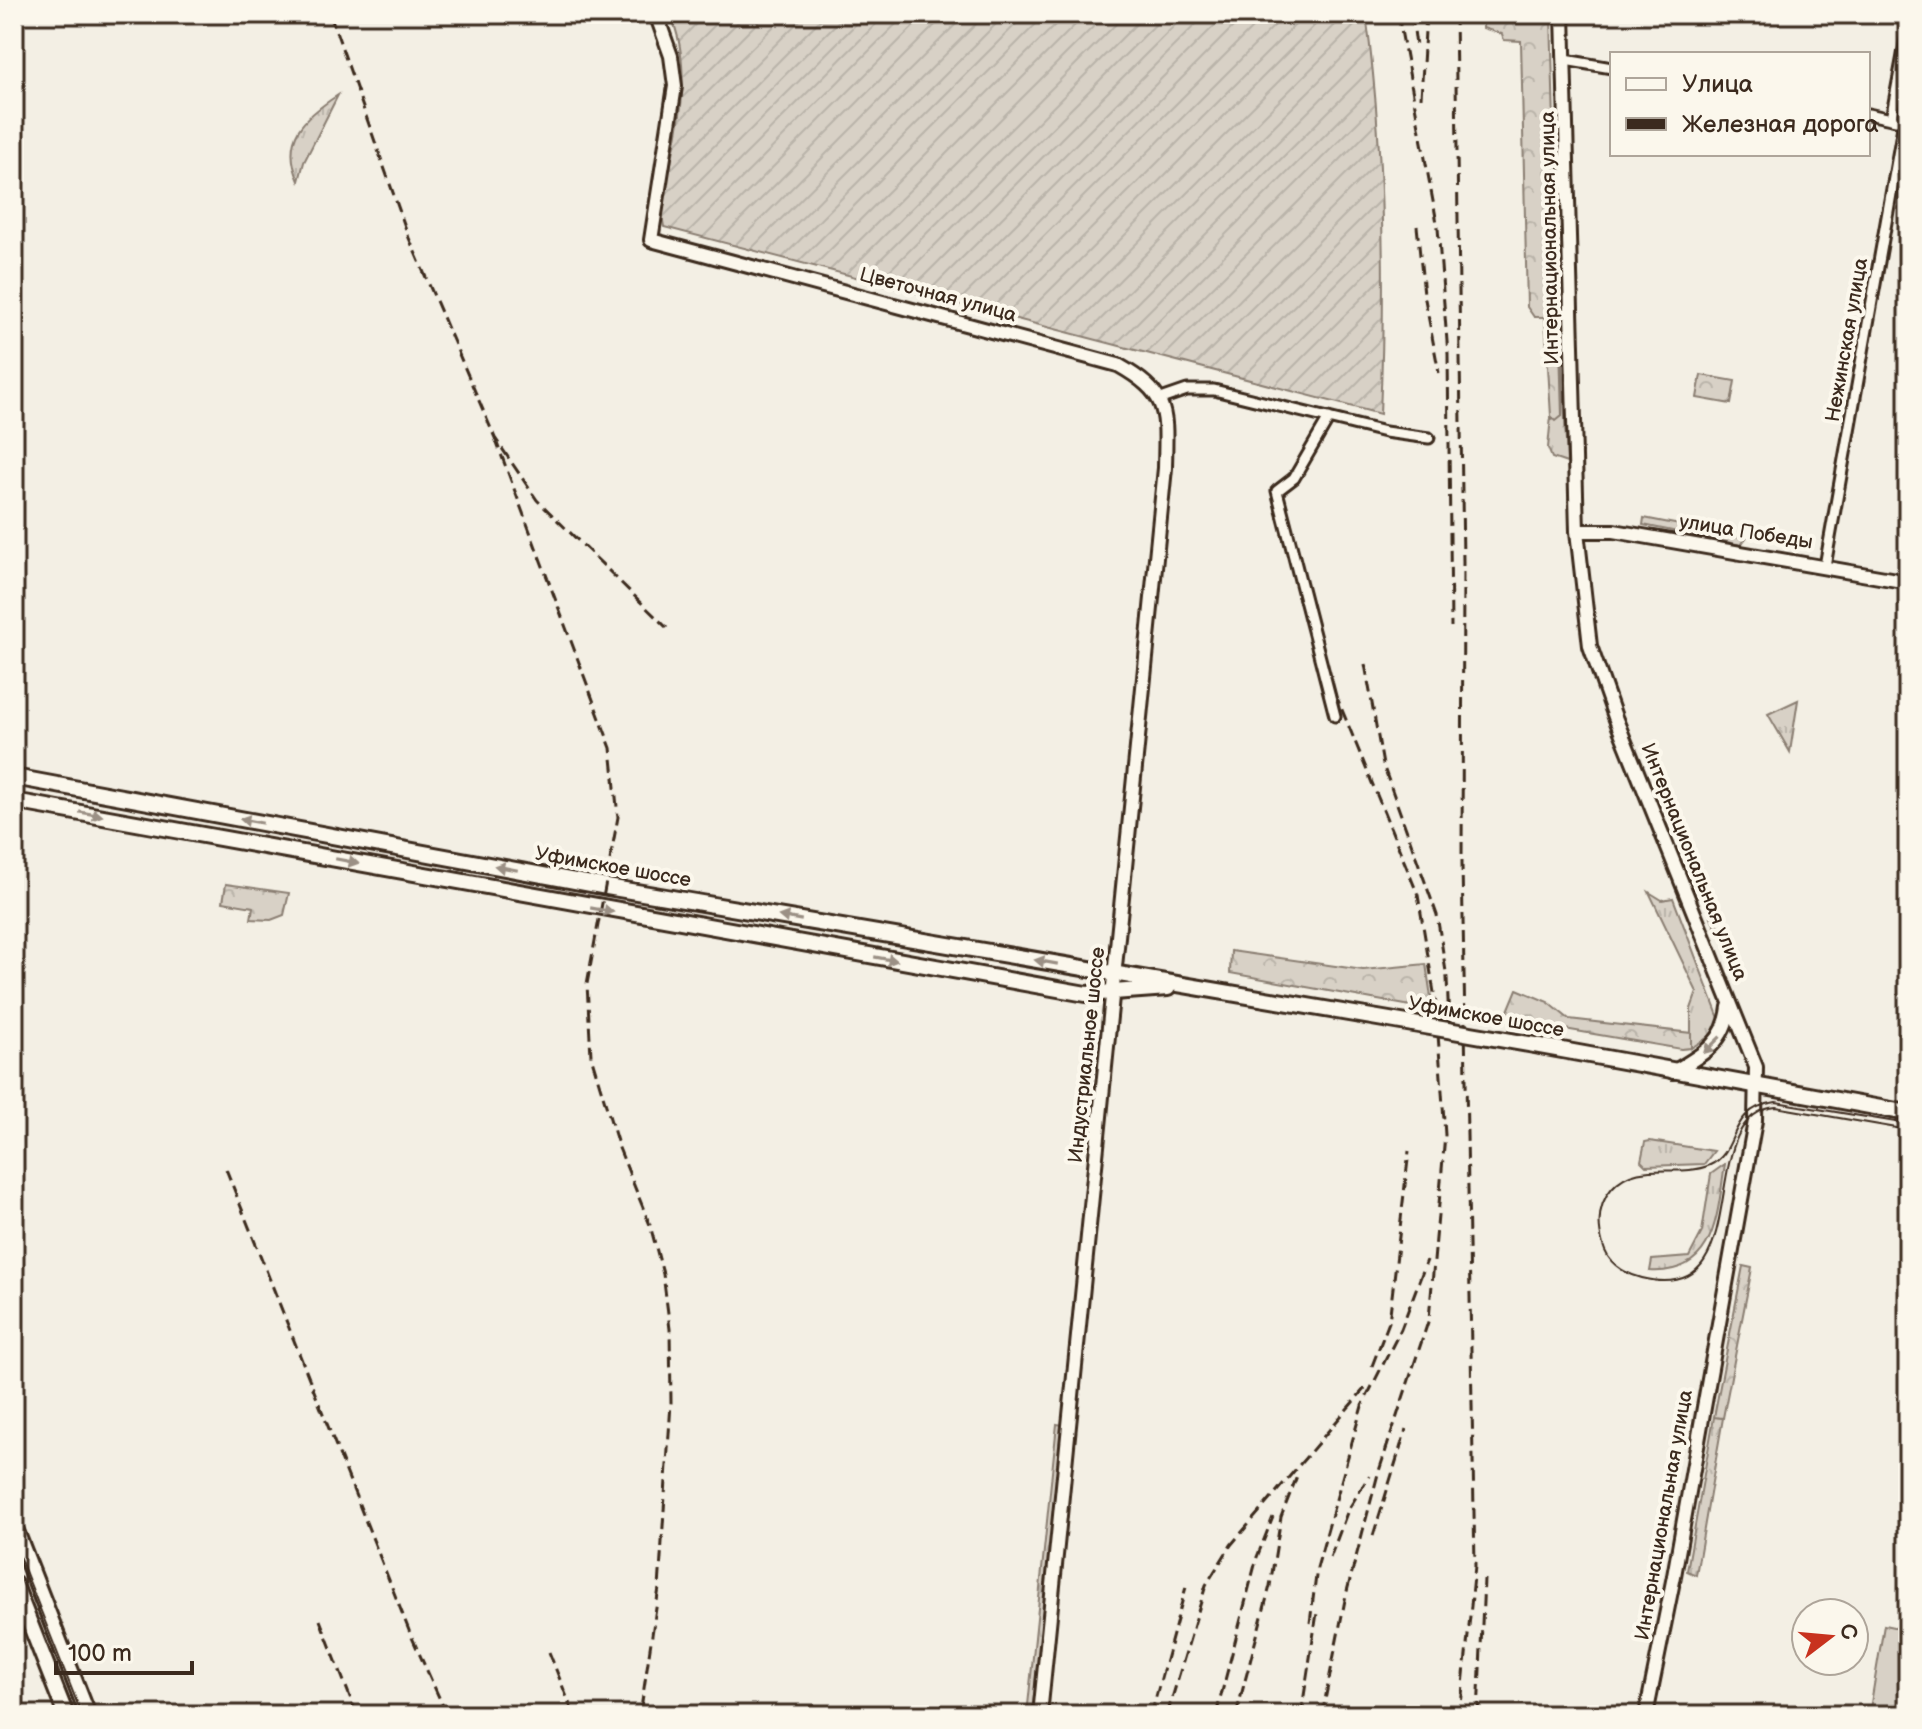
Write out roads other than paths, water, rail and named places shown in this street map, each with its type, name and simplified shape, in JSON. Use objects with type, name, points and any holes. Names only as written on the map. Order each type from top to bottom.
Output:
[{"type":"main road","name":"Уфимское шоссе","points":[[14,777],[616,889],[1206,987],[1908,1113]]},
{"type":"main road","name":"Уфимское шоссе","points":[[14,801],[1086,994],[1206,987]]},
{"type":"main road","points":[[14,1526],[88,1715]]},
{"type":"main road","points":[[14,1583],[66,1715]]},
{"type":"street","name":"Цветочная улица","points":[[656,14],[671,56],[675,86],[651,240],[1118,365],[1143,379],[1161,399]]},
{"type":"street","name":"Интернациональная улица","points":[[1563,14],[1577,531],[1590,646],[1615,717],[1756,1067],[1758,1085],[1755,1121],[1677,1562],[1646,1715]]},
{"type":"street","points":[[1891,119],[1908,29]]},
{"type":"street","points":[[1565,60],[1610,68]]},
{"type":"street","points":[[1870,114],[1906,121]]},
{"type":"street","name":"Нежинская улица","points":[[1825,566],[1906,121]]},
{"type":"street","points":[[1161,399],[1187,390],[1214,390],[1429,438]]},
{"type":"street","name":"Индустриальное шоссе","points":[[1040,1715],[1165,468],[1161,399]]},
{"type":"street","points":[[1329,418],[1294,478],[1277,491],[1335,716]]},
{"type":"street","name":"улица Победы","points":[[1577,531],[1614,531],[1908,582]]},
{"type":"street","points":[[1673,1072],[1715,1044],[1727,1019],[1729,1004]]},
{"type":"tram line","points":[[1908,89],[1908,94]]},
{"type":"tram line","points":[[1908,1124],[1776,1102],[1760,1106],[1741,1121],[1720,1159],[1710,1165],[1698,1169],[1646,1171],[1622,1179],[1612,1188],[1600,1215],[1605,1252],[1617,1267],[1642,1278],[1678,1280],[1701,1265],[1714,1239],[1736,1141],[1750,1118],[1776,1107],[1908,1130]]},
{"type":"tram line","points":[[14,1543],[82,1715]]},
{"type":"railway","points":[[330,14],[409,238],[495,438],[537,500],[667,628]]},
{"type":"railway","points":[[1398,14],[1438,228],[1448,354],[1451,627]]},
{"type":"railway","points":[[1412,14],[1416,46]]},
{"type":"railway","points":[[1421,98],[1426,14]]},
{"type":"railway","points":[[1455,14],[1463,562],[1462,864],[1475,1566],[1460,1715]]},
{"type":"railway","points":[[1417,226],[1424,294],[1439,373]]},
{"type":"railway","points":[[495,438],[611,748],[618,817],[587,984],[591,1056],[619,1148],[650,1225],[663,1274],[670,1329],[671,1403],[659,1588],[640,1715]]},
{"type":"railway","points":[[1365,664],[1383,765],[1437,915],[1447,978],[1449,1022]]},
{"type":"railway","points":[[1322,1715],[1346,1595],[1378,1474],[1429,1319],[1445,1135],[1436,1005],[1418,895],[1338,700]]},
{"type":"railway","points":[[1372,1366],[1389,1322],[1409,1151]]},
{"type":"railway","points":[[226,1169],[410,1633],[447,1715]]},
{"type":"railway","points":[[1310,1623],[1317,1568],[1362,1406],[1401,1329],[1427,1260]]},
{"type":"railway","points":[[1167,1715],[1206,1585],[1231,1545],[1365,1388]]},
{"type":"railway","points":[[1373,1536],[1406,1429]]},
{"type":"railway","points":[[1236,1715],[1270,1586],[1281,1517],[1297,1476]]},
{"type":"railway","points":[[1330,1558],[1348,1510],[1369,1476]]},
{"type":"railway","points":[[1216,1715],[1257,1557],[1273,1517]]},
{"type":"railway","points":[[1478,1715],[1484,1579]]},
{"type":"railway","points":[[1151,1715],[1186,1587]]},
{"type":"railway","points":[[1301,1715],[1317,1613]]},
{"type":"railway","points":[[320,1620],[357,1715]]},
{"type":"railway","points":[[549,1652],[574,1715]]}]
